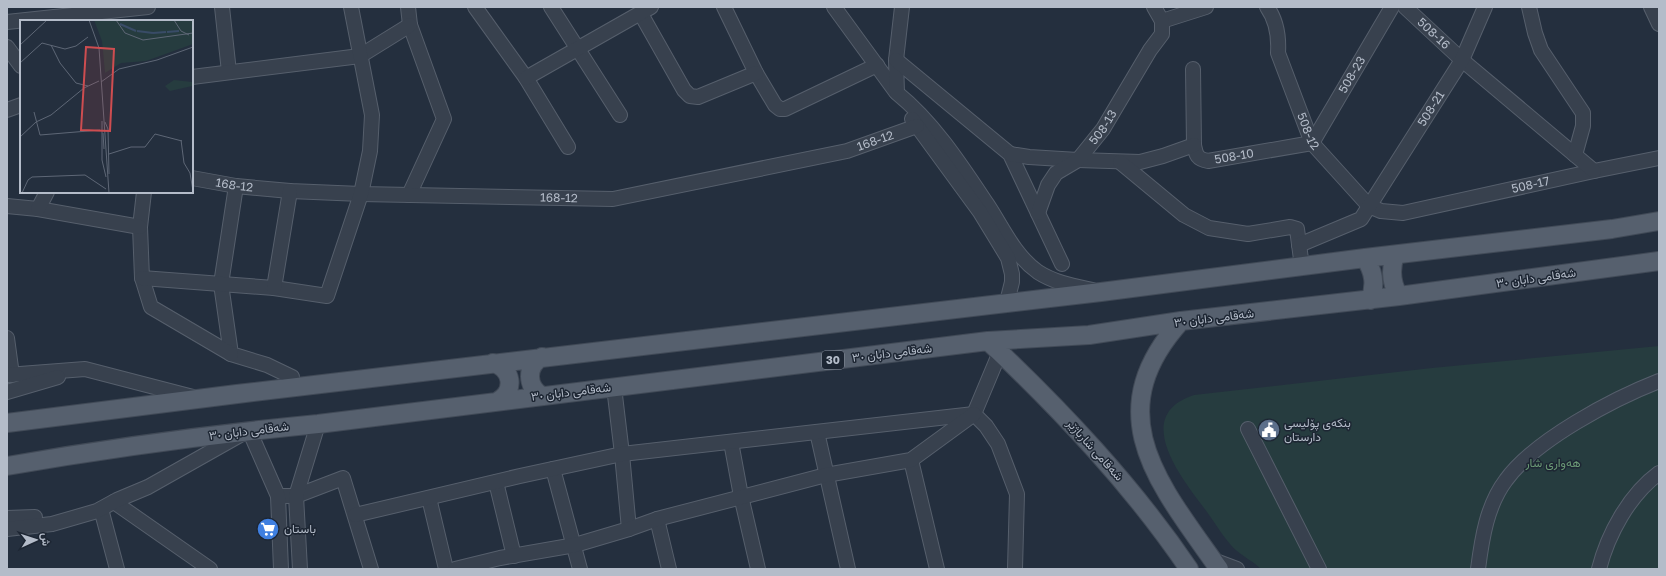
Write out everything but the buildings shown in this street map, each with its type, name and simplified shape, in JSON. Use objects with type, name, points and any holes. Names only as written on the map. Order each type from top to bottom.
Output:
[{"type":"main road","points":[[7,423],[542,357],[1101,292],[1365,258],[1612,229],[1659,221]]},
{"type":"main road","points":[[1395,255],[1392,262],[1391,276],[1399,296]]},
{"type":"main road","points":[[1365,258],[1374,278],[1374,286],[1370,300]]},
{"type":"main road","name":"شەقامی دابان ٣٠","points":[[7,466],[66,456],[249,430],[318,424],[614,387],[994,347],[1181,321],[1370,300],[1659,261]]},
{"type":"main road","points":[[1181,321],[1170,334],[1152,363],[1142,394],[1140,425],[1143,440],[1155,473],[1175,508],[1216,564]]},
{"type":"main road","name":"شەقامی شارباژێر","points":[[994,347],[1046,397],[1099,453],[1149,513],[1189,569]]},
{"type":"main road","points":[[542,357],[534,364],[530,374],[530,379],[534,389],[542,396]]},
{"type":"main road","points":[[492,363],[502,367],[510,380],[509,390],[502,399],[498,401]]},
{"type":"street","points":[[26,20],[148,7]]},
{"type":"street","points":[[222,7],[229,72]]},
{"type":"street","points":[[142,278],[274,288],[327,296],[361,194],[370,151],[372,115],[351,7]]},
{"type":"street","points":[[408,7],[410,25],[444,119],[409,195]]},
{"type":"street","points":[[475,7],[526,78],[568,147]]},
{"type":"street","points":[[551,7],[620,115]]},
{"type":"street","points":[[724,7],[756,73],[775,105],[780,109],[786,109],[877,65]]},
{"type":"street","points":[[902,7],[896,60],[897,93],[931,126],[984,199],[1010,243],[1028,264],[1038,272],[1062,284],[1101,292]]},
{"type":"street","points":[[1154,7],[1162,27],[1206,7]]},
{"type":"street","name":"508-12","points":[[1267,7],[1275,22],[1279,43],[1278,53],[1312,143],[1369,206]]},
{"type":"street","name":"508-23","points":[[1312,143],[1392,7]]},
{"type":"street","name":"508-16","points":[[1405,7],[1462,60],[1594,171]]},
{"type":"street","name":"508-21","points":[[1299,244],[1361,219],[1462,60],[1486,7]]},
{"type":"street","points":[[1529,7],[1535,33],[1541,50],[1582,109],[1584,121],[1575,155]]},
{"type":"street","points":[[1651,7],[1659,24]]},
{"type":"street","points":[[838,8],[897,93],[916,126],[980,212],[1008,258],[1012,274],[1012,282],[1007,302]]},
{"type":"street","points":[[526,78],[646,10],[684,90],[690,96],[698,97],[756,73]]},
{"type":"street","points":[[7,22],[20,21]]},
{"type":"street","points":[[193,77],[360,56],[410,25]]},
{"type":"street","name":"508-13","points":[[1038,213],[1048,185],[1056,173],[1078,160],[1103,129],[1162,27]]},
{"type":"street","points":[[7,47],[20,65]]},
{"type":"street","points":[[896,60],[1010,154],[1062,264]]},
{"type":"street","points":[[1010,154],[1029,157],[1140,162],[1194,145],[1193,69]]},
{"type":"street","points":[[7,110],[20,105]]},
{"type":"street","name":"168-12","points":[[193,178],[236,186],[290,191],[361,194],[613,199],[847,150],[916,126]]},
{"type":"street","name":"508-10","points":[[1194,145],[1196,156],[1201,160],[1208,161],[1312,143]]},
{"type":"street","name":"508-17","points":[[1369,206],[1381,211],[1403,213],[1659,158]]},
{"type":"street","points":[[1120,162],[1184,215],[1209,228],[1248,234],[1290,227],[1297,228],[1302,267]]},
{"type":"street","points":[[231,354],[221,284],[236,186]]},
{"type":"street","points":[[274,288],[290,191]]},
{"type":"street","points":[[38,209],[46,193]]},
{"type":"street","points":[[144,193],[140,226],[142,278],[151,307],[231,354],[267,364],[292,377],[292,387]]},
{"type":"street","points":[[7,206],[38,209],[140,226]]},
{"type":"street","points":[[7,338],[9,375],[85,370],[199,399]]},
{"type":"street","points":[[455,569],[505,561],[575,545],[629,529],[657,518],[826,475],[911,460],[974,414],[994,347]]},
{"type":"street","points":[[7,392],[85,370]]},
{"type":"street","points":[[1478,569],[1482,536],[1491,507],[1506,480],[1524,460],[1549,440],[1584,418],[1645,386],[1659,381]]},
{"type":"street","points":[[614,387],[629,529]]},
{"type":"street","points":[[355,515],[622,454],[974,414]]},
{"type":"street","points":[[974,414],[986,426],[998,444],[1017,494],[1015,569]]},
{"type":"street","points":[[300,569],[296,496],[318,424]]},
{"type":"street","points":[[1248,429],[1319,569]]},
{"type":"street","points":[[7,529],[52,524],[101,509],[148,487],[249,430],[278,496],[281,569]]},
{"type":"street","points":[[817,432],[848,569]]},
{"type":"street","points":[[731,442],[741,496],[758,569]]},
{"type":"street","points":[[911,460],[937,569]]},
{"type":"street","points":[[553,469],[575,545],[580,569]]},
{"type":"street","points":[[1599,569],[1608,542],[1631,502],[1659,473]]},
{"type":"street","points":[[278,496],[296,496],[343,478],[371,569]]},
{"type":"street","points":[[496,482],[505,561]]},
{"type":"street","points":[[429,498],[446,569]]},
{"type":"street","points":[[114,502],[210,569]]},
{"type":"street","points":[[101,509],[117,569]]},
{"type":"street","points":[[7,518],[80,516]]},
{"type":"street","points":[[657,518],[669,569]]},
{"type":"street","points":[[1216,564],[1237,569]]},
{"type":"green space","name":"هەواری شار","points":[[1659,346],[1659,569],[1261,569],[1237,551],[1221,533],[1175,466],[1168,449],[1164,433],[1166,418],[1175,405],[1194,395],[1432,368]]},
{"type":"place","name":"بنکەی پۆلیسی دارستان","points":[[1269,430]]},
{"type":"place","name":"باستان","points":[[268,529]]}]
